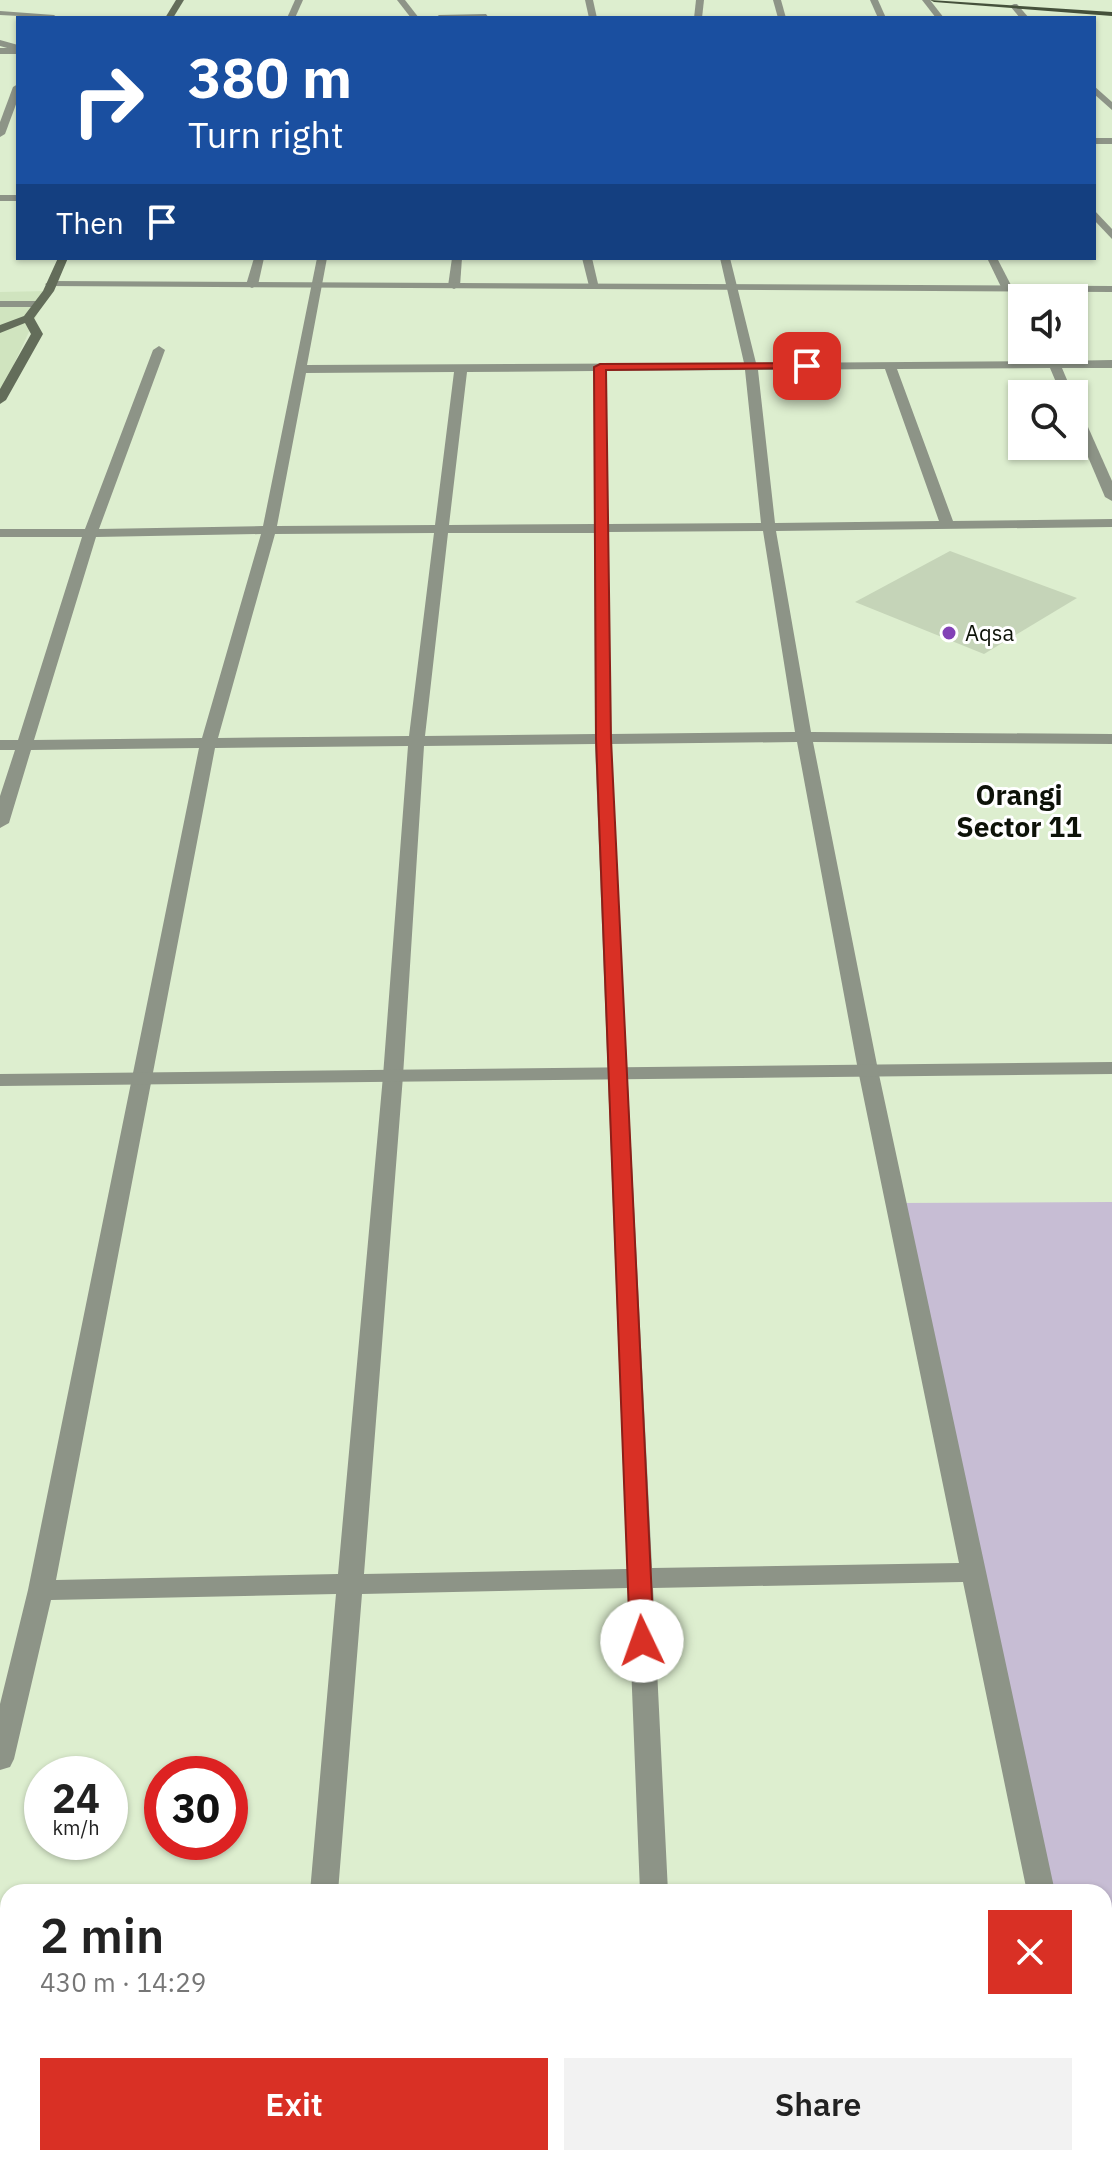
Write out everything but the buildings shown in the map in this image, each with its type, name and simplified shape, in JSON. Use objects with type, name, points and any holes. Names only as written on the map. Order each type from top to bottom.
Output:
[{"type":"main road","points":[[934,0],[1112,14]]},
{"type":"main road","points":[[0,329],[28,318],[51,284],[62,260]]},
{"type":"main road","points":[[0,400],[37,334],[28,318]]},
{"type":"street","points":[[401,0],[413,16]]},
{"type":"street","points":[[926,0],[938,16]]},
{"type":"street","points":[[1014,6],[1023,16]]},
{"type":"street","points":[[0,13],[32,16]]},
{"type":"street","points":[[462,16],[485,14]]},
{"type":"street","points":[[1096,91],[1112,107]]},
{"type":"street","points":[[0,134],[16,92]]},
{"type":"street","points":[[1096,215],[1111,234]]},
{"type":"street","points":[[252,285],[258,260]]},
{"type":"street","points":[[0,1759],[41,1590],[208,744],[269,530],[322,260]]},
{"type":"street","points":[[454,286],[457,260]]},
{"type":"street","points":[[588,260],[595,286]]},
{"type":"street","points":[[726,260],[751,366],[769,528],[804,737],[868,1070],[1039,1884]]},
{"type":"street","points":[[993,260],[1011,284]]},
{"type":"street","points":[[51,284],[317,287],[733,285],[1008,292]]},
{"type":"street","points":[[1088,290],[1112,289]]},
{"type":"street","points":[[0,304],[37,304]]},
{"type":"street","points":[[0,823],[90,535],[159,350]]},
{"type":"street","points":[[300,369],[1055,364],[1061,380]]},
{"type":"street","points":[[1088,364],[1112,364]]},
{"type":"street","points":[[890,366],[948,526]]},
{"type":"street","points":[[600,367],[603,739],[654,1884]]},
{"type":"street","points":[[325,1884],[393,1076],[416,742],[461,368]]},
{"type":"street","points":[[1088,441],[1112,497]]},
{"type":"street","points":[[0,533],[90,535],[269,530],[1112,523]]},
{"type":"street","points":[[0,745],[804,737],[1112,739]]},
{"type":"street","points":[[0,1080],[1112,1068]]},
{"type":"street","points":[[41,1590],[974,1572]]},
{"type":"shaded area","points":[[48,291],[0,394],[0,292]]},
{"type":"shaded area","points":[[1112,1202],[1112,1884],[1039,1884],[896,1203]]},
{"type":"place","name":"Aqsa","points":[[949,633]]},
{"type":"district","name":"Orangi Sector 11","points":[[1019,811]]},
{"type":"route","points":[[642,1641],[603,739],[600,367],[807,366]]}]
